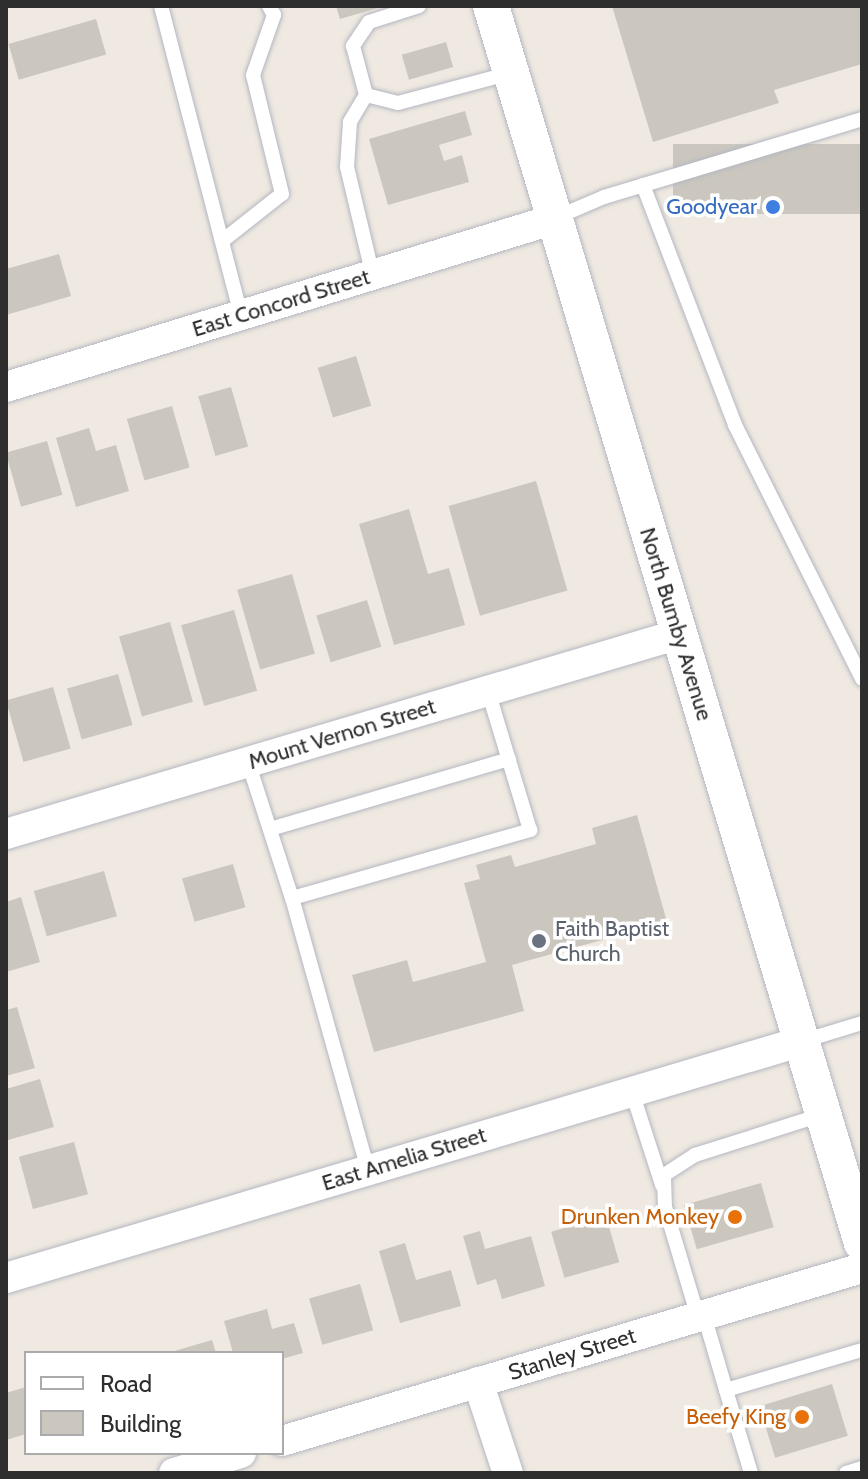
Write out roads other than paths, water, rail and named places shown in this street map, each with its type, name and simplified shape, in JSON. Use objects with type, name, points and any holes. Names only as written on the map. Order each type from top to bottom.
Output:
[{"type":"street","name":"North Bumby Avenue","points":[[491,6],[862,1243]]},
{"type":"street","name":"East Concord Street","points":[[6,387],[555,219]]},
{"type":"street","name":"Mount Vernon Street","points":[[6,834],[679,634]]},
{"type":"street","name":"East Amelia Street","points":[[6,1278],[803,1041]]},
{"type":"street","name":"Stanley Street","points":[[284,1440],[862,1268]]},
{"type":"street","points":[[478,1382],[508,1473]]},
{"type":"street","points":[[174,1473],[234,1455]]},
{"type":"lane","points":[[161,6],[226,238],[241,315]]},
{"type":"lane","points":[[226,238],[282,194],[253,75],[274,15],[269,6]]},
{"type":"lane","points":[[373,276],[347,167],[350,122],[366,95],[353,46],[369,22],[419,6]]},
{"type":"lane","points":[[366,95],[398,103],[511,73]]},
{"type":"lane","points":[[555,219],[643,185],[862,119]]},
{"type":"lane","points":[[643,185],[735,425],[862,679]]},
{"type":"lane","points":[[292,898],[530,830],[488,691]]},
{"type":"lane","points":[[270,829],[509,759]]},
{"type":"lane","points":[[248,762],[292,898],[368,1170]]},
{"type":"lane","points":[[803,1041],[862,1023]]},
{"type":"lane","points":[[632,1092],[751,1473]]},
{"type":"lane","points":[[662,1185],[668,1168],[695,1155],[824,1114]]},
{"type":"lane","points":[[726,1390],[862,1350]]},
{"type":"lane","points":[[846,1473],[862,1468]]},
{"type":"place","name":"Goodyear","points":[[773,207]]},
{"type":"place","name":"Faith Baptist Church","points":[[539,941]]},
{"type":"place","name":"Drunken Monkey","points":[[735,1217]]},
{"type":"place","name":"Beefy King","points":[[802,1417]]}]
